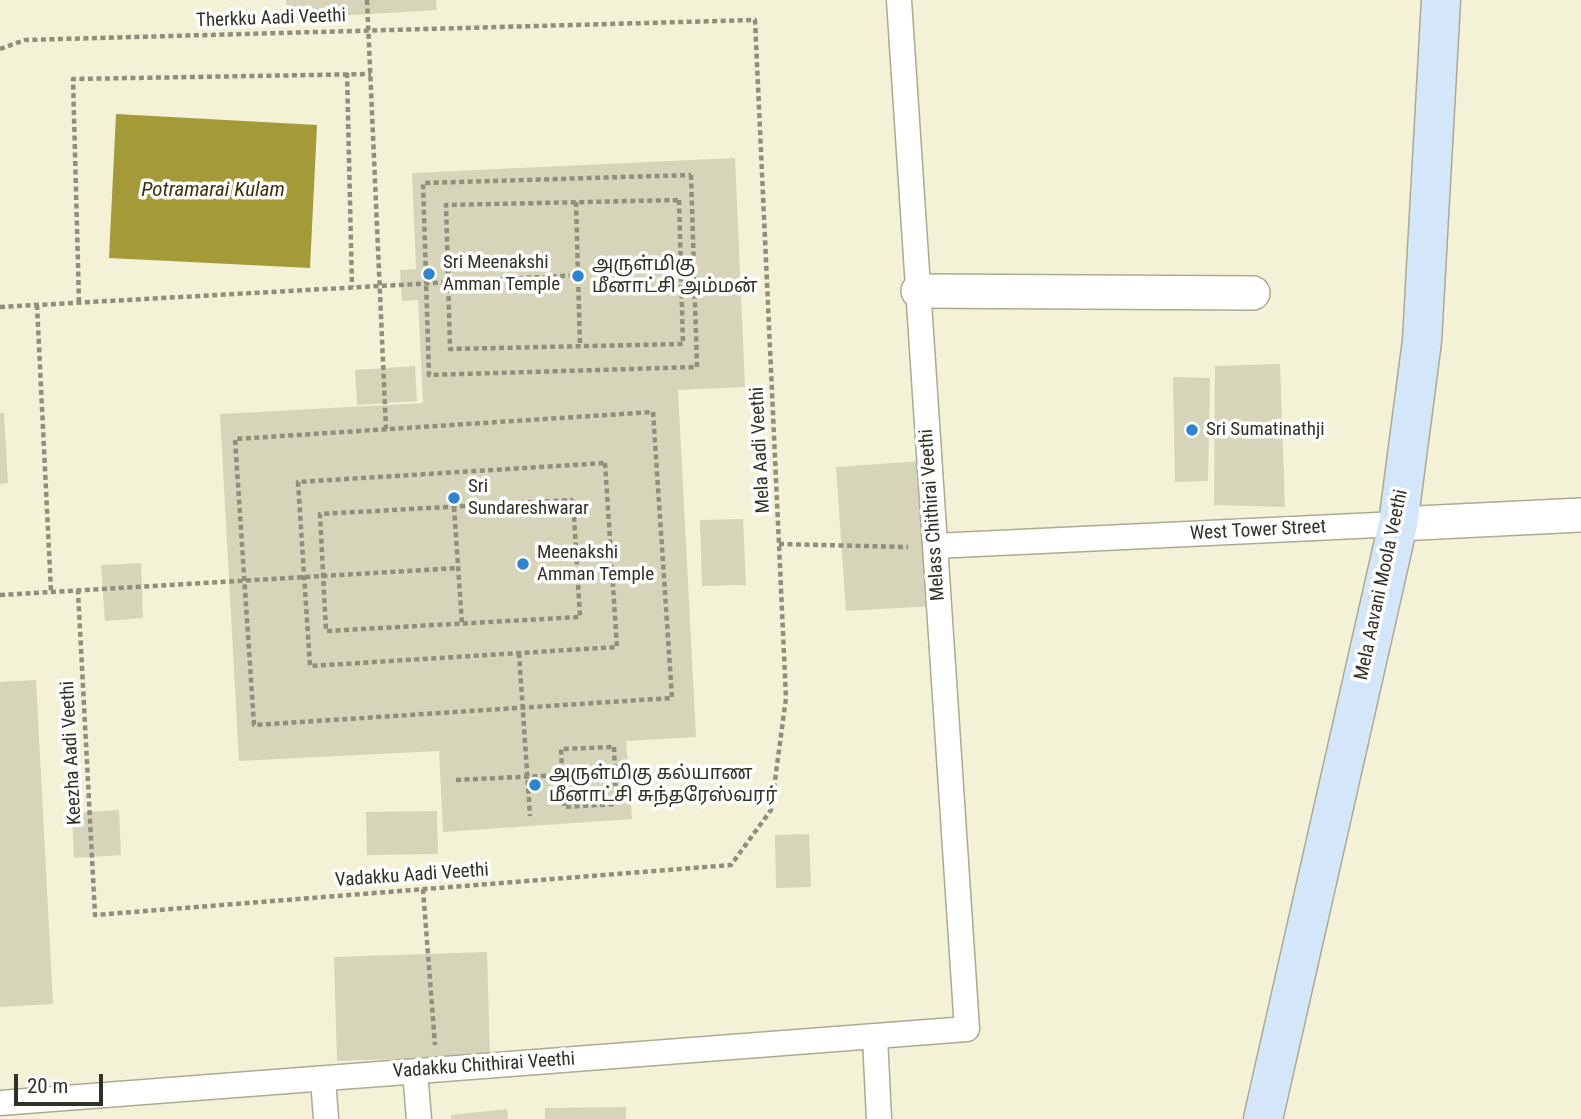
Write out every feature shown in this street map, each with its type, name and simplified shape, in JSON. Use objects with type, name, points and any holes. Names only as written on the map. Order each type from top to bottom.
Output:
[{"type":"main road","name":"Mela Aavani Moola Veethi","points":[[1263,1119],[1398,524],[1422,341],[1441,0]]},
{"type":"street","name":"Melass Chithirai Veethi","points":[[899,0],[967,1029]]},
{"type":"street","points":[[918,291],[1253,293]]},
{"type":"street","name":"West Tower Street","points":[[935,546],[1581,515]]},
{"type":"street","name":"Vadakku Chithirai Veethi","points":[[0,1103],[86,1108],[323,1079],[967,1029]]},
{"type":"street","points":[[875,1037],[879,1119]]},
{"type":"street","points":[[419,1119],[426,1071]]},
{"type":"street","points":[[323,1079],[326,1119]]},
{"type":"path","points":[[367,0],[386,429]]},
{"type":"path","name":"Therkku Aadi Veethi","points":[[0,49],[25,40],[755,20]]},
{"type":"path","name":"Mela Aadi Veethi","points":[[732,865],[771,810],[786,698],[755,20]]},
{"type":"path","points":[[347,73],[352,288]]},
{"type":"path","points":[[79,302],[73,79],[371,74]]},
{"type":"path","points":[[691,175],[697,367],[429,375],[426,284],[423,183],[691,175]]},
{"type":"path","points":[[679,200],[683,344],[450,349],[448,282],[446,205],[679,200]]},
{"type":"path","points":[[576,202],[580,346]]},
{"type":"path","points":[[0,307],[578,275]]},
{"type":"path","points":[[37,305],[51,592]]},
{"type":"path","points":[[653,412],[672,698],[254,725],[244,581],[235,439],[653,412]]},
{"type":"path","points":[[605,463],[617,647],[310,666],[304,577],[298,482],[605,463]]},
{"type":"path","points":[[573,500],[580,617],[326,631],[323,576],[320,514],[573,500]]},
{"type":"path","points":[[454,507],[462,624]]},
{"type":"path","points":[[779,544],[935,546]]},
{"type":"path","points":[[0,595],[458,568]]},
{"type":"path","name":"Keezha Aadi Veethi","points":[[78,591],[95,915]]},
{"type":"path","points":[[519,653],[530,816]]},
{"type":"path","points":[[614,747],[617,804],[564,807],[562,775],[561,749],[614,747]]},
{"type":"path","points":[[456,780],[562,775]]},
{"type":"path","name":"Vadakku Aadi Veethi","points":[[95,915],[732,865]]},
{"type":"path","points":[[424,889],[426,1071]]},
{"type":"water","name":"Potramarai Kulam","points":[[116,114],[317,125],[310,268],[109,258]]},
{"type":"building","points":[[286,0],[436,0],[437,10],[287,19]]},
{"type":"building","name":"Sri Sundareshwarar","points":[[735,158],[745,387],[678,390],[696,737],[626,741],[632,819],[443,832],[439,751],[239,761],[220,414],[423,403],[418,300],[402,301],[400,270],[416,269],[412,173]]},
{"type":"building","points":[[1280,364],[1285,507],[1214,505],[1215,366]]},
{"type":"building","points":[[415,366],[417,401],[357,405],[355,370]]},
{"type":"building","name":"Sri Sumatinathji","points":[[1173,377],[1210,378],[1208,481],[1175,482]]},
{"type":"building","points":[[0,413],[4,413],[8,483],[0,484]]},
{"type":"building","points":[[922,461],[932,606],[846,611],[836,467]]},
{"type":"building","points":[[743,519],[746,585],[702,586],[700,520]]},
{"type":"building","points":[[141,563],[143,618],[105,621],[101,565]]},
{"type":"building","points":[[36,680],[53,1004],[0,1007],[0,682]]},
{"type":"building","points":[[119,810],[121,855],[74,858],[72,813]]},
{"type":"building","points":[[437,811],[438,854],[367,855],[366,812]]},
{"type":"building","points":[[809,834],[811,887],[776,888],[775,835]]},
{"type":"building","points":[[487,952],[490,1056],[337,1061],[334,957]]},
{"type":"building","points":[[626,1107],[626,1119],[545,1119],[545,1108]]},
{"type":"building","points":[[507,1109],[508,1119],[451,1119],[451,1115]]},
{"type":"place","name":"Sri Meenakshi Amman Temple","points":[[429,274]]},
{"type":"place","name":"அருள்மிகு மீனாட்சி அம்மன்","points":[[578,276]]},
{"type":"place","name":"Sri Sumatinathji","points":[[1192,430]]},
{"type":"place","name":"Sri Sundareshwarar","points":[[454,498]]},
{"type":"place","name":"Meenakshi Amman Temple","points":[[523,564]]},
{"type":"place","name":"அருள்மிகு கல்யாண மீனாட்சி சுந்தரேஸ்வரர்","points":[[535,785]]}]
